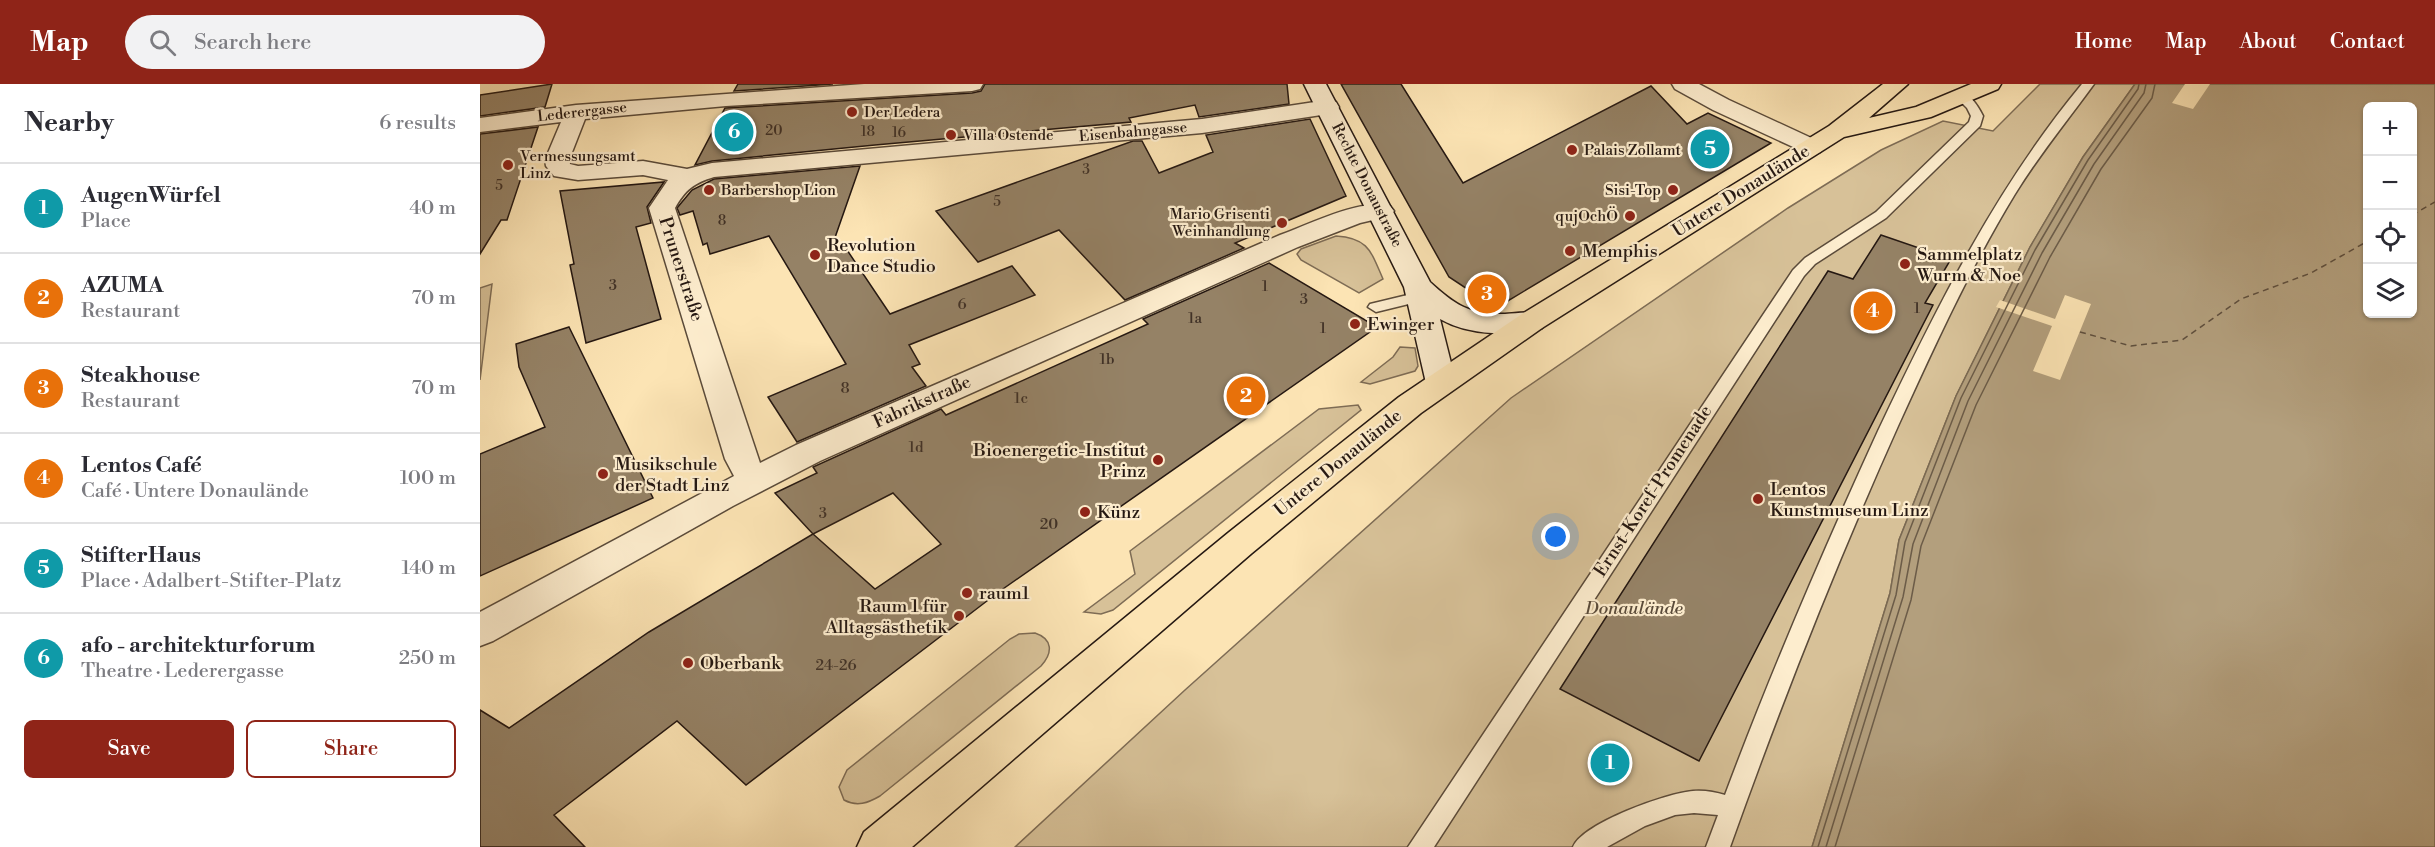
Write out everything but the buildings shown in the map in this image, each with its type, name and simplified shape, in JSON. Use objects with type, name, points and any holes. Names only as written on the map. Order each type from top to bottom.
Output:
[{"type":"main road","name":"Untere Donaulände","points":[[879,847],[1240,543],[1410,405],[1532,321],[1837,131],[1897,84]]},
{"type":"main road","name":"Untere Donaulände","points":[[1837,131],[1923,112],[1960,94],[1990,84]]},
{"type":"main road","points":[[1878,99],[1914,95],[1960,94]]},
{"type":"street","name":"Lederergasse","points":[[480,125],[576,112],[614,99],[818,94],[972,84]]},
{"type":"street","name":"Rechte Donaustraße","points":[[1315,84],[1419,292],[1441,383]]},
{"type":"street","points":[[1683,84],[1715,102],[1812,147]]},
{"type":"street","name":"Eisenbahngasse","points":[[688,177],[712,170],[1202,126],[1328,107]]},
{"type":"street","points":[[576,112],[557,160],[558,166],[563,171],[578,173],[643,168],[688,177]]},
{"type":"street","name":"Prunerstraße","points":[[688,177],[674,188],[662,208],[741,459],[753,481]]},
{"type":"street","name":"Fabrikstraße","points":[[480,630],[808,453],[1271,249],[1353,217],[1381,212]]},
{"type":"street","name":"Rechte Donaustraße","points":[[1419,292],[1452,316],[1494,324],[1532,321]]},
{"type":"lane","points":[[1718,847],[1843,526],[1947,305],[1977,248],[2027,166],[2088,84]]},
{"type":"lane","name":"Ernst-Koref-Promenade","points":[[1420,847],[1798,273],[1810,261],[1881,215],[1974,123],[1977,116],[1972,106],[1960,94]]},
{"type":"lane","points":[[1376,307],[1419,292]]},
{"type":"lane","points":[[1585,847],[1621,826],[1671,806],[1703,800],[1716,801],[1732,807]]},
{"type":"green space","name":"Donaulände","points":[[2040,84],[2135,84],[2083,157],[2030,247],[1956,396],[1899,540],[1890,593],[1812,847],[1015,847],[1185,690],[1511,398],[1788,208],[1881,150],[1943,121],[1993,131]]},
{"type":"green space","points":[[1336,236],[1347,237],[1362,243],[1372,254],[1383,279],[1359,293],[1301,260],[1297,254],[1301,249]]},
{"type":"green space","points":[[492,284],[480,380],[480,288]]},
{"type":"green space","points":[[1400,347],[1415,348],[1418,366],[1415,371],[1370,384],[1361,382],[1393,357]]},
{"type":"green space","points":[[1358,405],[1361,410],[1113,610],[1101,614],[1084,612],[1135,574],[1130,551],[1319,409]]},
{"type":"green space","points":[[1035,633],[1045,639],[1049,647],[1048,656],[1041,666],[880,796],[862,803],[844,800],[839,787],[847,770],[1010,639],[1019,634]]},
{"type":"water","points":[[2135,84],[2435,84],[2435,847],[1812,847],[1890,593],[1899,540],[1956,396],[2030,247],[2083,157]]},
{"type":"pier","points":[[2185,84],[2210,84],[2193,109],[2172,103]]},
{"type":"pier","points":[[2065,295],[2091,304],[2060,380],[2033,371],[2052,326],[1996,307],[2000,300],[2055,319]]},
{"type":"ferry route","points":[[2417,212],[2435,202]]},
{"type":"ferry route","points":[[2080,332],[2131,346],[2182,340],[2241,299],[2311,273],[2363,244]]},
{"type":"place","name":"Der Ledera","points":[[852,112]]},
{"type":"place","name":"afo - architekturforum","points":[[734,132]]},
{"type":"place","name":"Villa Ostende","points":[[951,135]]},
{"type":"place","name":"StifterHaus","points":[[1710,149]]},
{"type":"place","name":"Palais Zollamt","points":[[1572,150]]},
{"type":"place","name":"Vermessungsamt Linz","points":[[508,165]]},
{"type":"place","name":"Barbershop Lion","points":[[709,190]]},
{"type":"place","name":"Sisi-Top","points":[[1673,190]]},
{"type":"place","name":"qujOchÖ","points":[[1630,216]]},
{"type":"place","name":"Mario Grisenti Weinhandlung","points":[[1282,223]]},
{"type":"place","name":"Memphis","points":[[1570,251]]},
{"type":"place","name":"Revolution Dance Studio","points":[[815,255]]},
{"type":"place","name":"Sammelplatz Wurm & Noe","points":[[1905,264]]},
{"type":"place","name":"Steakhouse","points":[[1487,294]]},
{"type":"place","name":"Lentos Café","points":[[1873,311]]},
{"type":"place","name":"Ewinger","points":[[1355,324]]},
{"type":"place","name":"AZUMA","points":[[1246,396]]},
{"type":"place","name":"Bioenergetic-Institut Prinz","points":[[1158,460]]},
{"type":"place","name":"Musikschule der Stadt Linz","points":[[603,474]]},
{"type":"place","name":"Lentos Kunstmuseum Linz","points":[[1758,499]]},
{"type":"place","name":"Künz","points":[[1085,512]]},
{"type":"place","name":"raum1","points":[[967,593]]},
{"type":"place","name":"Raum 1 für Alltagsästhetik","points":[[959,616]]},
{"type":"place","name":"Oberbank","points":[[688,663]]},
{"type":"place","name":"AugenWürfel","points":[[1610,763]]}]
